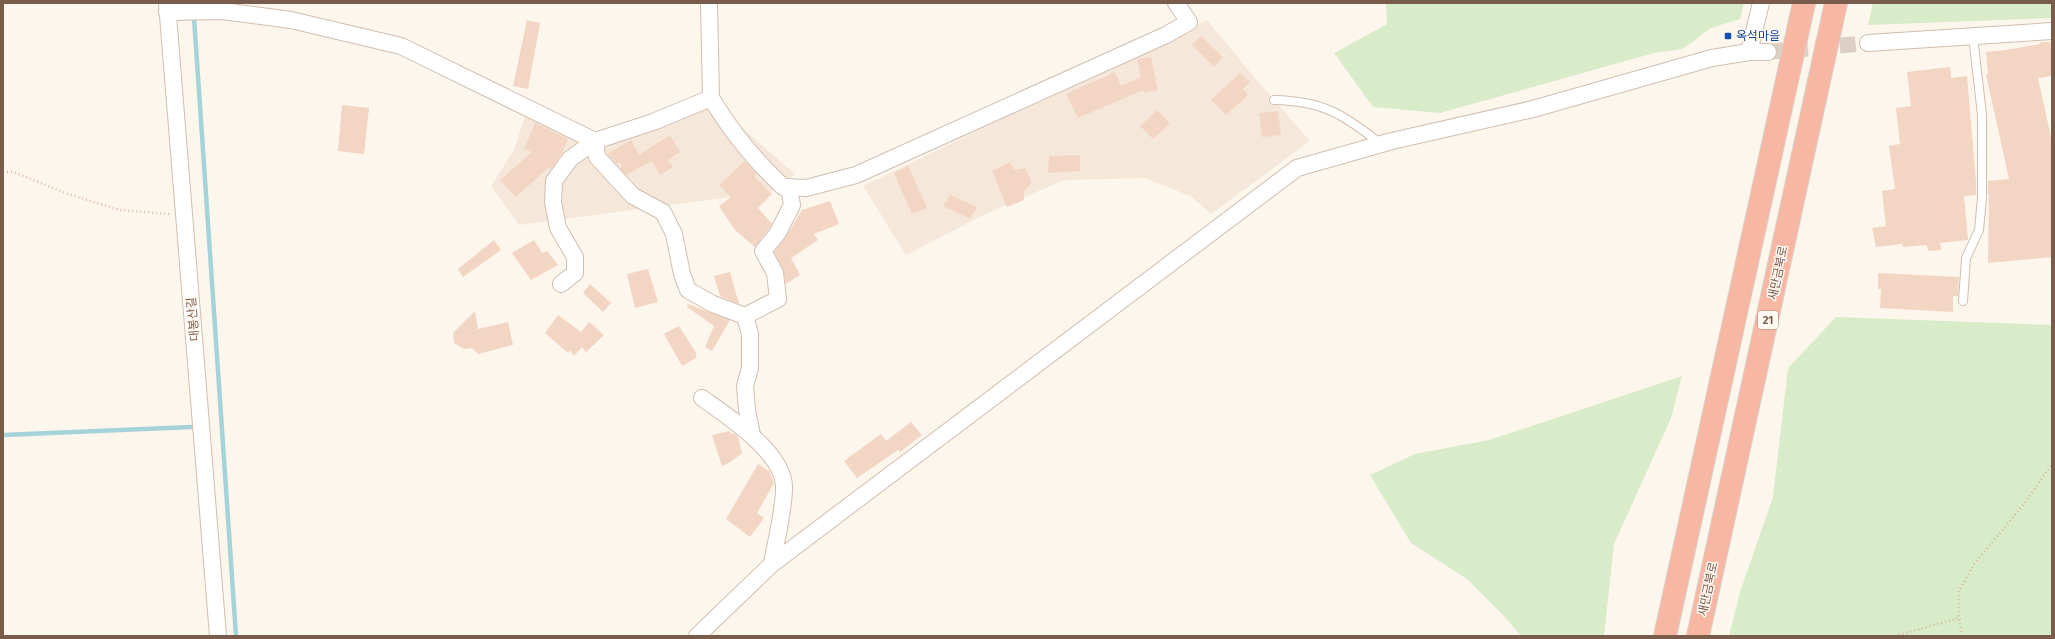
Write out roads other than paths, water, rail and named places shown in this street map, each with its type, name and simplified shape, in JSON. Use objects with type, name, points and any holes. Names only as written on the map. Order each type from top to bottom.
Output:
[{"type":"highway","points":[[1665,636],[1804,3]]},
{"type":"highway","name":"새만금북로","points":[[1698,636],[1838,3]]},
{"type":"street","points":[[709,3],[711,98],[727,124],[754,159],[783,187],[806,188],[856,175],[1166,35],[1190,22],[1176,3]]},
{"type":"street","points":[[1749,52],[1761,3]]},
{"type":"street","points":[[170,9],[222,11],[291,20],[401,46],[595,141]]},
{"type":"street","name":"대봉산길","points":[[170,9],[218,636]]},
{"type":"street","points":[[1868,43],[2052,31]]},
{"type":"street","points":[[697,636],[772,564],[1297,168],[1380,144],[1533,109],[1712,58],[1749,52],[1768,52]]},
{"type":"street","points":[[561,284],[575,273],[575,257],[558,228],[553,202],[554,181],[570,159],[595,141],[653,122],[711,98]]},
{"type":"street","points":[[595,141],[597,157],[634,196],[663,212],[674,234],[682,274],[688,290],[713,304],[745,316],[778,299],[775,273],[763,251],[777,234],[792,205],[789,187]]},
{"type":"street","points":[[745,316],[750,334],[750,368],[745,386],[747,410],[752,435]]},
{"type":"street","points":[[702,398],[752,435],[778,465],[784,487],[772,564]]},
{"type":"lane","points":[[1963,301],[1966,258],[1979,230],[1982,198],[1982,115],[1973,36]]},
{"type":"lane","points":[[1274,100],[1300,101],[1332,110],[1356,124],[1380,144]]},
{"type":"waterway","points":[[193,3],[236,636]]},
{"type":"waterway","points":[[3,435],[192,427]]},
{"type":"tunnel","points":[[1768,52],[1868,43]]},
{"type":"place","name":"옥석마을","points":[[1728,36]]}]
